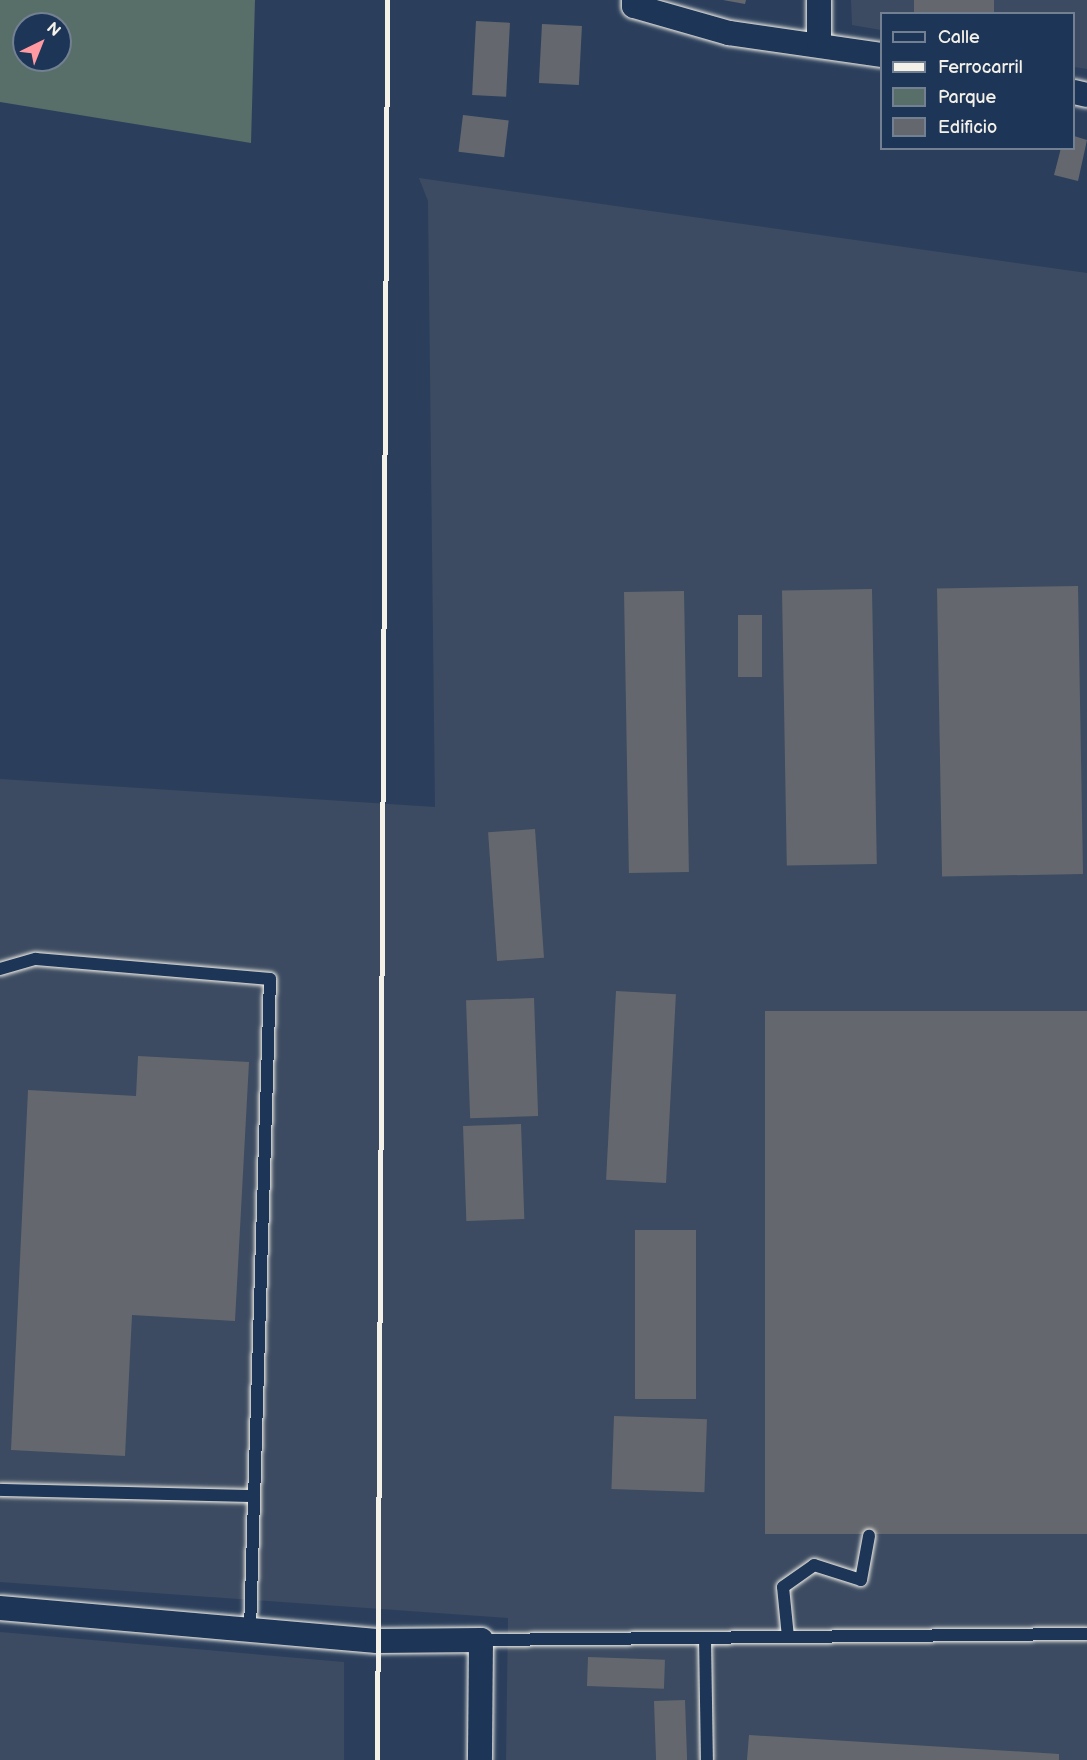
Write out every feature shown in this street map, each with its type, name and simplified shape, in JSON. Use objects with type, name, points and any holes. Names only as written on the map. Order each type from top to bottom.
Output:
[{"type":"street","points":[[634,0],[634,6],[729,33],[819,43],[880,55]]},
{"type":"street","points":[[819,0],[819,43]]},
{"type":"street","points":[[0,1608],[377,1641],[481,1640],[480,1760]]},
{"type":"lane","points":[[0,969],[36,959],[270,979],[250,1630]]},
{"type":"lane","points":[[0,1490],[254,1496]]},
{"type":"lane","points":[[788,1637],[783,1587],[814,1565],[861,1580],[869,1536]]},
{"type":"lane","points":[[481,1640],[1087,1634]]},
{"type":"lane","points":[[705,1638],[707,1760]]},
{"type":"shaded area","points":[[851,0],[1087,0],[1087,69],[1075,67],[1075,12],[880,12],[880,30],[852,25]]},
{"type":"shaded area","points":[[419,178],[1087,273],[1087,1760],[506,1760],[508,1618],[0,1582],[0,779],[435,807],[428,201]]},
{"type":"shaded area","points":[[0,1632],[344,1662],[344,1760],[0,1760]]},
{"type":"green space","points":[[0,0],[255,0],[251,143],[0,102]]},
{"type":"building","points":[[723,0],[746,0],[745,4]]},
{"type":"building","points":[[914,0],[994,0],[994,12],[914,12]]},
{"type":"building","points":[[476,21],[510,23],[506,97],[472,95]]},
{"type":"building","points":[[542,24],[582,26],[579,85],[539,83]]},
{"type":"building","points":[[463,115],[509,121],[504,157],[458,152]]},
{"type":"building","points":[[1075,136],[1087,140],[1078,181],[1054,175],[1060,150],[1075,150]]},
{"type":"building","points":[[1078,586],[1083,874],[942,876],[937,588]]},
{"type":"building","points":[[872,589],[877,864],[787,866],[782,591]]},
{"type":"building","points":[[684,591],[689,872],[629,873],[624,592]]},
{"type":"building","points":[[738,615],[762,615],[762,677],[738,677]]},
{"type":"building","points":[[535,829],[544,958],[497,961],[488,832]]},
{"type":"building","points":[[616,991],[676,994],[666,1183],[606,1180]]},
{"type":"building","points":[[534,998],[538,1116],[470,1118],[466,1000]]},
{"type":"building","points":[[765,1011],[1087,1011],[1087,1534],[765,1534]]},
{"type":"building","points":[[138,1056],[249,1062],[235,1321],[132,1315],[125,1456],[11,1450],[28,1090],[136,1096]]},
{"type":"building","points":[[521,1124],[524,1219],[466,1221],[463,1126]]},
{"type":"building","points":[[635,1230],[696,1230],[696,1399],[635,1399]]},
{"type":"building","points":[[614,1416],[707,1419],[704,1492],[611,1489]]},
{"type":"building","points":[[588,1657],[665,1660],[664,1689],[587,1686]]},
{"type":"building","points":[[685,1700],[687,1760],[656,1760],[654,1701]]},
{"type":"building","points":[[749,1735],[1059,1754],[1059,1760],[747,1760]]},
{"type":"railway","points":[[377,1760],[387,0]]}]
